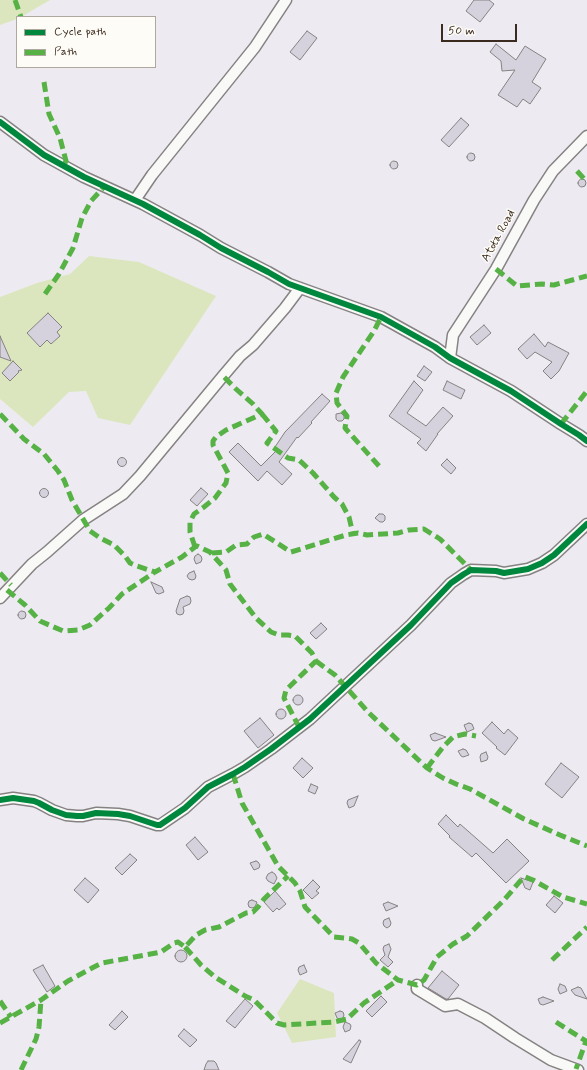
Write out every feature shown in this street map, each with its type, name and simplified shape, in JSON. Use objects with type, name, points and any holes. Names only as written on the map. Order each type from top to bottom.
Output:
[{"type":"street","points":[[135,200],[152,175],[254,46],[286,0]]},
{"type":"street","points":[[0,122],[44,155],[84,177],[135,200],[289,284],[381,317],[435,347],[450,358],[511,390],[587,441]]},
{"type":"street","name":"Atota Road","points":[[450,358],[453,335],[496,269],[534,200],[553,171],[587,136]]},
{"type":"street","points":[[0,598],[32,564],[83,520],[123,494],[140,476],[240,356],[253,345],[285,308],[300,288]]},
{"type":"street","points":[[0,800],[13,798],[34,801],[66,815],[77,816],[100,813],[118,814],[160,825],[185,808],[208,787],[245,767],[310,719],[411,625],[451,583],[471,570],[496,571],[504,573],[528,569],[542,563],[587,524]]},
{"type":"street","points":[[417,985],[417,989],[445,1006],[458,1004],[485,1018],[551,1060],[578,1070]]},
{"type":"green space","points":[[0,0],[50,0],[23,16],[16,16],[16,19],[0,25]]},
{"type":"green space","points":[[89,256],[139,262],[216,296],[130,425],[98,418],[86,391],[69,392],[33,427],[0,399],[0,297],[37,283],[70,274]]},
{"type":"green space","points":[[300,979],[334,993],[336,1037],[292,1043],[277,1013]]},
{"type":"building","points":[[474,0],[489,0],[494,4],[480,22],[466,11]]},
{"type":"building","points":[[307,31],[317,38],[300,60],[290,52]]},
{"type":"building","points":[[496,44],[516,60],[525,46],[546,59],[532,82],[541,88],[530,104],[523,99],[517,107],[498,95],[515,70],[502,71],[501,61],[490,52]]},
{"type":"building","points":[[461,118],[469,125],[449,147],[441,140]]},
{"type":"building","points":[[469,153],[473,153],[475,157],[473,161],[469,161],[467,159],[467,155]]},
{"type":"building","points":[[392,161],[396,161],[398,165],[396,169],[392,169],[390,167],[390,163]]},
{"type":"building","points":[[580,179],[584,179],[586,183],[584,187],[580,187],[578,185],[578,181]]},
{"type":"building","points":[[48,313],[62,327],[57,332],[60,336],[51,344],[47,340],[40,347],[27,333]]},
{"type":"building","points":[[484,325],[491,333],[477,345],[470,337]]},
{"type":"building","points":[[534,334],[545,347],[548,342],[569,353],[559,371],[551,379],[543,371],[552,362],[535,352],[527,359],[518,349]]},
{"type":"building","points":[[0,336],[11,361],[0,357]]},
{"type":"building","points":[[13,361],[22,370],[18,371],[19,372],[10,381],[2,373]]},
{"type":"building","points":[[424,366],[432,372],[425,381],[417,376]]},
{"type":"building","points":[[414,381],[423,390],[407,413],[426,426],[443,407],[453,416],[437,434],[426,451],[417,443],[421,439],[389,416]]},
{"type":"building","points":[[447,381],[465,390],[461,399],[443,390]]},
{"type":"building","points":[[322,394],[330,401],[311,422],[312,423],[298,438],[297,437],[279,462],[292,474],[282,485],[267,471],[258,481],[229,452],[238,443],[261,466],[278,449],[275,447],[285,432]]},
{"type":"building","points":[[341,413],[344,416],[344,419],[342,421],[338,421],[336,419],[336,414]]},
{"type":"building","points":[[120,458],[124,458],[126,462],[124,466],[120,466],[118,464],[118,460]]},
{"type":"building","points":[[447,459],[456,468],[451,474],[441,465]]},
{"type":"building","points":[[201,488],[208,494],[197,506],[190,500]]},
{"type":"building","points":[[42,489],[46,489],[48,493],[46,497],[42,497],[40,495],[40,491]]},
{"type":"building","points":[[379,514],[383,514],[385,516],[385,520],[383,522],[380,522],[375,518]]},
{"type":"building","points":[[198,554],[202,559],[201,562],[196,564],[194,559]]},
{"type":"building","points":[[194,571],[196,576],[195,579],[189,579],[187,576],[189,573]]},
{"type":"building","points":[[151,582],[162,587],[164,592],[159,594],[156,593]]},
{"type":"building","points":[[187,596],[190,597],[190,604],[183,607],[183,614],[177,614],[176,611],[180,599]]},
{"type":"building","points":[[20,611],[24,611],[26,615],[24,619],[20,619],[18,617],[18,613]]},
{"type":"building","points":[[321,623],[327,629],[316,639],[310,633]]},
{"type":"building","points":[[296,695],[300,695],[302,696],[302,704],[296,705],[293,702],[293,698]]},
{"type":"building","points":[[279,709],[283,709],[285,710],[285,718],[279,719],[276,716],[276,712]]},
{"type":"building","points":[[260,718],[274,735],[258,748],[244,731]]},
{"type":"building","points":[[492,722],[504,734],[508,729],[518,738],[505,755],[482,733]]},
{"type":"building","points":[[469,723],[472,724],[474,729],[467,732],[464,725]]},
{"type":"building","points":[[435,733],[446,737],[435,741],[432,740],[430,735]]},
{"type":"building","points":[[463,749],[466,750],[469,755],[463,757],[461,756],[458,751]]},
{"type":"building","points":[[486,752],[488,757],[487,760],[481,762],[481,754]]},
{"type":"building","points":[[302,758],[313,768],[303,778],[293,768]]},
{"type":"building","points":[[561,763],[579,777],[562,798],[545,784]]},
{"type":"building","points":[[311,784],[318,787],[315,794],[308,791]]},
{"type":"building","points":[[358,796],[354,806],[349,808],[347,803],[348,800]]},
{"type":"building","points":[[446,815],[458,827],[460,824],[493,853],[507,839],[529,861],[506,883],[476,853],[472,857],[449,837],[450,836],[438,824]]},
{"type":"building","points":[[195,837],[208,852],[198,860],[186,845]]},
{"type":"building","points":[[130,854],[137,860],[122,875],[115,868]]},
{"type":"building","points":[[256,861],[260,865],[259,868],[254,870],[250,863]]},
{"type":"building","points":[[272,872],[277,878],[274,884],[266,878],[268,874]]},
{"type":"building","points":[[85,878],[99,890],[88,903],[74,890]]},
{"type":"building","points":[[521,878],[533,882],[530,890],[525,888]]},
{"type":"building","points":[[313,880],[320,887],[316,891],[319,893],[312,899],[303,890]]},
{"type":"building","points":[[275,891],[286,904],[279,910],[277,908],[273,912],[264,902]]},
{"type":"building","points":[[554,896],[563,903],[555,913],[546,905]]},
{"type":"building","points":[[252,900],[257,902],[255,907],[252,908],[249,907],[248,904],[249,901]]},
{"type":"building","points":[[388,902],[398,906],[386,911],[383,904]]},
{"type":"building","points":[[389,918],[391,923],[387,928],[383,923],[384,920]]},
{"type":"building","points":[[389,944],[391,949],[388,957],[393,962],[388,967],[380,960],[385,955],[383,949],[384,946]]},
{"type":"building","points":[[181,950],[185,952],[187,956],[185,960],[181,962],[177,960],[175,956],[177,952]]},
{"type":"building","points":[[43,965],[55,986],[47,992],[33,970]]},
{"type":"building","points":[[304,965],[307,972],[300,975],[298,970],[299,967]]},
{"type":"building","points":[[442,971],[459,985],[448,999],[428,988]]},
{"type":"building","points":[[560,984],[565,986],[567,991],[560,994],[558,989]]},
{"type":"building","points":[[578,987],[581,988],[587,999],[575,995],[571,990]]},
{"type":"building","points":[[381,996],[387,1002],[372,1017],[366,1011]]},
{"type":"building","points":[[543,997],[554,1001],[543,1005],[540,1004],[538,999]]},
{"type":"building","points":[[245,999],[253,1006],[235,1028],[226,1021]]},
{"type":"building","points":[[122,1011],[128,1017],[115,1030],[109,1025]]},
{"type":"building","points":[[340,1011],[343,1012],[344,1015],[342,1020],[337,1018],[335,1013]]},
{"type":"building","points":[[345,1022],[351,1026],[350,1030],[345,1032],[343,1027]]},
{"type":"building","points":[[184,1029],[197,1040],[190,1047],[178,1036]]},
{"type":"building","points":[[359,1040],[361,1041],[351,1063],[343,1059]]},
{"type":"building","points":[[208,1061],[214,1061],[219,1070],[204,1070]]},
{"type":"marked path","points":[[15,0],[21,16]]},
{"type":"marked path","points":[[44,82],[49,114],[60,138],[66,161],[64,165]]},
{"type":"marked path","points":[[577,171],[587,182]]},
{"type":"marked path","points":[[45,294],[59,274],[73,248],[82,218],[91,201],[104,187]]},
{"type":"marked path","points":[[496,269],[517,286],[542,284],[554,285],[587,276]]},
{"type":"marked path","points":[[379,466],[345,428],[347,416],[337,403],[336,393],[343,377],[374,331],[381,317]]},
{"type":"marked path","points":[[195,547],[190,532],[190,522],[194,514],[215,498],[226,483],[228,473],[213,445],[213,441],[226,430],[262,414],[223,376]]},
{"type":"marked path","points":[[561,424],[587,391]]},
{"type":"marked path","points":[[0,414],[24,439],[44,454],[58,471],[64,480],[72,500],[90,531],[114,545],[130,563],[155,572],[182,557],[197,546],[210,552],[226,570],[230,584],[256,618],[271,632],[279,635],[295,636],[312,653],[316,661],[286,690],[284,698],[299,727]]},
{"type":"marked path","points":[[262,414],[276,431],[267,443],[288,458],[299,460],[313,473],[342,504],[349,517],[353,534]]},
{"type":"marked path","points":[[212,553],[226,552],[236,545],[247,544],[254,537],[263,534],[291,552],[346,535],[358,533],[367,535],[398,533],[409,530],[424,529],[440,539],[471,570]]},
{"type":"marked path","points":[[7,590],[25,605],[40,621],[63,631],[78,630],[90,625],[122,594],[155,572]]},
{"type":"marked path","points":[[0,573],[11,585]]},
{"type":"marked path","points":[[316,661],[335,675],[369,713],[427,768],[443,778],[470,789],[524,819],[587,846]]},
{"type":"marked path","points":[[427,768],[443,747],[453,737],[465,734],[476,736]]},
{"type":"marked path","points":[[233,774],[242,803],[278,866],[295,883],[300,891],[305,907],[334,937],[352,939],[359,943],[376,963],[398,980],[417,985],[424,980],[437,957],[453,944],[467,936],[525,877],[563,897],[587,904]]},
{"type":"marked path","points":[[0,1023],[41,1000],[68,981],[102,963],[161,952],[178,942],[185,947],[196,935],[205,930],[219,927],[246,913],[253,912],[288,876]]},
{"type":"marked path","points":[[552,960],[587,927]]},
{"type":"marked path","points":[[185,947],[201,965],[215,977],[254,1000],[277,1023],[284,1025],[334,1022],[347,1019],[364,1003],[398,980]]},
{"type":"marked path","points":[[21,1070],[36,1039],[39,1027],[41,1000]]},
{"type":"marked path","points":[[0,1001],[11,1017]]},
{"type":"marked path","points":[[556,1022],[586,1041],[576,1069]]},
{"type":"cycle path","points":[[0,122],[44,155],[84,177],[143,204],[289,284],[381,317],[435,347],[450,358],[511,391],[587,441]]},
{"type":"cycle path","points":[[0,800],[13,798],[34,801],[66,815],[83,816],[96,813],[118,814],[160,825],[185,808],[208,787],[245,767],[310,719],[411,625],[451,583],[471,570],[496,571],[504,573],[528,569],[542,563],[554,555],[587,524]]}]
